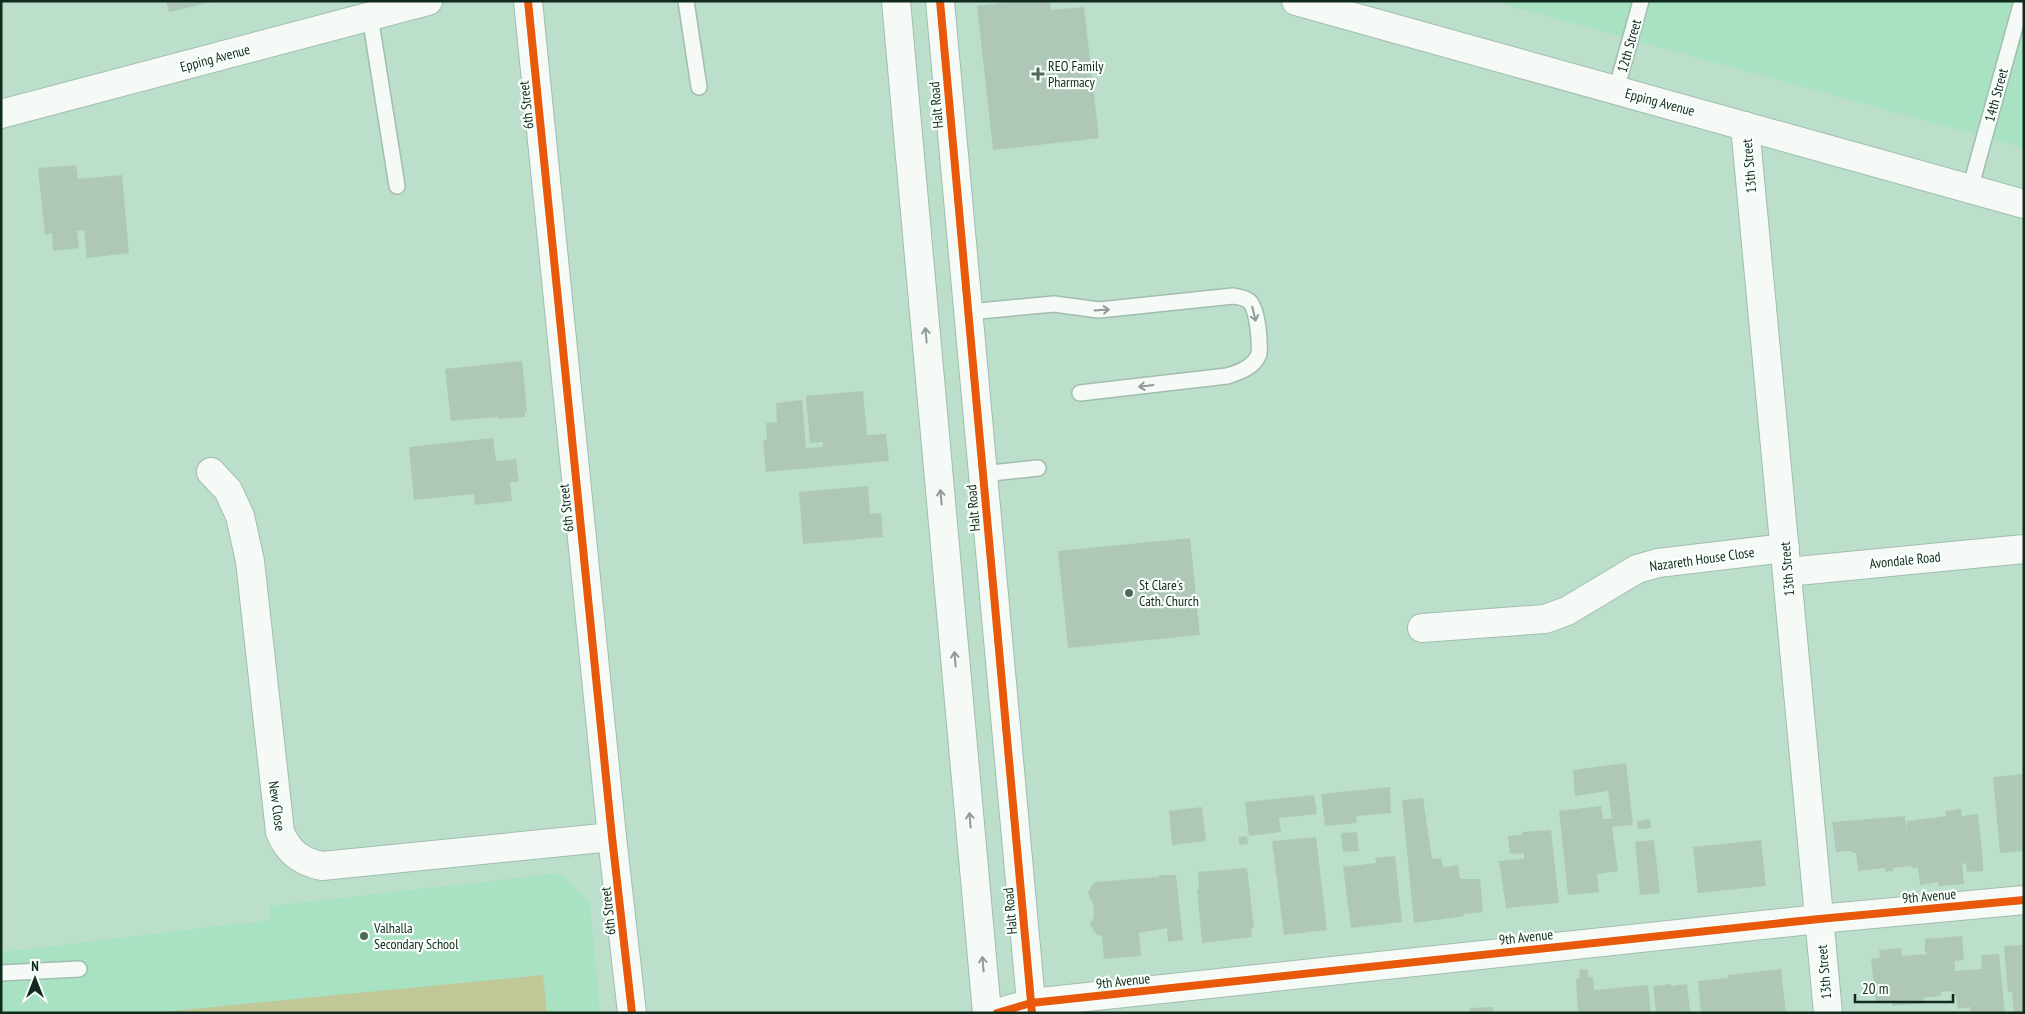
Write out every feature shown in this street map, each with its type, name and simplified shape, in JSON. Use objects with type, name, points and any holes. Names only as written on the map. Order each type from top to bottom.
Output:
[{"type":"street","name":"Epping Avenue","points":[[1,114],[378,10],[428,1]]},
{"type":"street","name":"6th Street","points":[[528,1],[612,837],[632,1013]]},
{"type":"street","points":[[896,1],[987,1013]]},
{"type":"street","name":"Halt Road","points":[[940,1],[1031,1008]]},
{"type":"street","name":"Epping Avenue","points":[[1296,1],[2024,204]]},
{"type":"street","name":"13th Street","points":[[1745,126],[1828,1013]]},
{"type":"street","name":"New Close","points":[[212,472],[228,490],[240,516],[250,562],[280,832],[284,842],[299,858],[310,864],[322,866],[612,837]]},
{"type":"street","name":"Avondale Road","points":[[1786,560],[2024,549]]},
{"type":"street","name":"Nazareth House Close","points":[[1422,628],[1545,618],[1567,611],[1637,569],[1658,563],[1786,560]]},
{"type":"street","name":"9th Avenue","points":[[997,1013],[1819,918],[2024,900]]},
{"type":"lane","points":[[686,1],[699,88]]},
{"type":"lane","name":"12th Street","points":[[1616,90],[1641,1]]},
{"type":"lane","name":"14th Street","points":[[1970,189],[2022,1]]},
{"type":"lane","points":[[378,10],[397,186]]},
{"type":"lane","points":[[968,312],[1054,304],[1099,310],[1233,296],[1249,301],[1255,313],[1259,354],[1257,360],[1243,371],[1227,376],[1080,393]]},
{"type":"lane","points":[[982,474],[1038,468]]},
{"type":"lane","points":[[1,973],[80,969]]},
{"type":"shaded area","points":[[1492,1],[2024,1],[2024,148]]},
{"type":"shaded area","name":"Valhalla Secondary School","points":[[560,873],[590,904],[600,1013],[1,1013],[1,952],[270,920],[269,906]]},
{"type":"shaded area","points":[[543,975],[547,1013],[161,1013],[161,1012]]},
{"type":"building","points":[[166,1],[211,1],[211,2],[169,12]]},
{"type":"building","name":"REO Family Pharmacy","points":[[1016,1],[1050,1],[1051,10],[1084,7],[1099,138],[993,150],[977,6]]},
{"type":"building","points":[[76,165],[78,179],[122,175],[129,253],[87,258],[84,230],[77,231],[79,248],[53,251],[52,233],[45,235],[38,168]]},
{"type":"building","points":[[522,361],[527,412],[525,412],[525,417],[451,421],[445,369]]},
{"type":"building","points":[[863,391],[867,435],[886,434],[889,461],[766,472],[763,440],[767,440],[766,423],[777,422],[776,403],[802,400],[806,448],[823,447],[823,442],[810,443],[806,396]]},
{"type":"building","points":[[493,438],[496,461],[516,459],[519,482],[510,482],[512,501],[475,505],[474,494],[414,500],[409,447]]},
{"type":"building","points":[[868,486],[870,514],[881,513],[883,537],[803,544],[799,492]]},
{"type":"building","name":"St Clare's Cath. Church","points":[[1190,538],[1200,635],[1068,648],[1058,551]]},
{"type":"building","points":[[1626,763],[1633,825],[1612,827],[1618,871],[1597,874],[1599,892],[1568,895],[1559,811],[1601,806],[1603,819],[1612,819],[1608,791],[1575,796],[1573,770]]},
{"type":"building","points":[[2024,774],[2024,851],[2000,853],[1993,777]]},
{"type":"building","points":[[1390,787],[1391,813],[1356,816],[1357,823],[1325,826],[1321,794]]},
{"type":"building","points":[[1314,795],[1317,814],[1279,818],[1281,832],[1249,836],[1245,802]]},
{"type":"building","points":[[1423,798],[1432,859],[1441,858],[1443,867],[1458,865],[1460,879],[1480,879],[1483,912],[1414,923],[1402,800]]},
{"type":"building","points":[[1202,807],[1206,841],[1172,845],[1169,811]]},
{"type":"building","points":[[1961,809],[1962,816],[1978,814],[1983,861],[1983,871],[1967,872],[1966,863],[1962,864],[1964,884],[1938,886],[1938,882],[1920,885],[1918,868],[1912,868],[1912,866],[1893,868],[1894,871],[1885,872],[1885,868],[1858,871],[1856,853],[1852,851],[1836,852],[1832,822],[1905,816],[1907,832],[1907,821],[1946,816],[1945,811]]},
{"type":"building","points":[[1650,819],[1651,828],[1638,829],[1637,821]]},
{"type":"building","points":[[1551,830],[1559,903],[1506,908],[1499,861],[1524,859],[1524,853],[1510,854],[1508,836],[1522,835],[1522,832]]},
{"type":"building","points":[[1357,832],[1359,851],[1343,852],[1341,833]]},
{"type":"building","points":[[1247,836],[1248,844],[1239,845],[1239,837]]},
{"type":"building","points":[[1316,837],[1327,930],[1284,935],[1272,841]]},
{"type":"building","points":[[1654,840],[1660,893],[1640,895],[1635,842]]},
{"type":"building","points":[[1761,840],[1766,886],[1698,893],[1693,847]]},
{"type":"building","points":[[1395,856],[1402,922],[1351,928],[1343,867],[1376,863],[1375,858]]},
{"type":"building","points":[[1247,868],[1254,928],[1251,928],[1252,937],[1202,943],[1197,890],[1199,889],[1198,872]]},
{"type":"building","points":[[1159,875],[1176,875],[1183,940],[1168,942],[1167,928],[1139,933],[1141,956],[1104,959],[1102,936],[1097,935],[1090,925],[1094,916],[1093,902],[1088,892],[1092,885],[1096,882],[1159,878]]},
{"type":"building","points":[[1962,936],[1964,960],[1955,961],[1955,971],[1982,969],[1981,955],[1999,954],[2005,1013],[1971,1013],[1970,1007],[1958,1009],[1956,996],[1954,996],[1953,991],[1941,992],[1941,996],[1923,998],[1923,1003],[1892,1006],[1892,1003],[1889,1002],[1876,1003],[1871,959],[1880,958],[1879,950],[1901,948],[1902,956],[1928,954],[1925,952],[1925,939]]},
{"type":"building","points":[[2024,945],[2024,1013],[2014,1013],[2012,992],[2008,992],[2004,946]]},
{"type":"building","points":[[1587,969],[1589,978],[1593,977],[1594,990],[1648,985],[1651,1013],[1577,1013],[1576,979],[1580,978],[1579,970]]},
{"type":"building","points":[[1781,969],[1786,1013],[1701,1013],[1698,981],[1728,978],[1728,975]]},
{"type":"building","points":[[1671,984],[1671,986],[1687,984],[1690,1011],[1656,1013],[1653,986]]},
{"type":"building","points":[[1493,1007],[1493,1013],[1471,1013],[1470,1008]]},
{"type":"cycle path","points":[[528,1],[612,837],[632,1013]]},
{"type":"cycle path","points":[[940,1],[1032,1013]]},
{"type":"cycle path","points":[[997,1013],[1031,1003],[1819,919],[2024,900]]},
{"type":"place","name":"REO Family Pharmacy","points":[[1038,74]]},
{"type":"place","name":"St Clare's Cath. Church","points":[[1129,593]]},
{"type":"place","name":"Valhalla Secondary School","points":[[364,936]]}]
